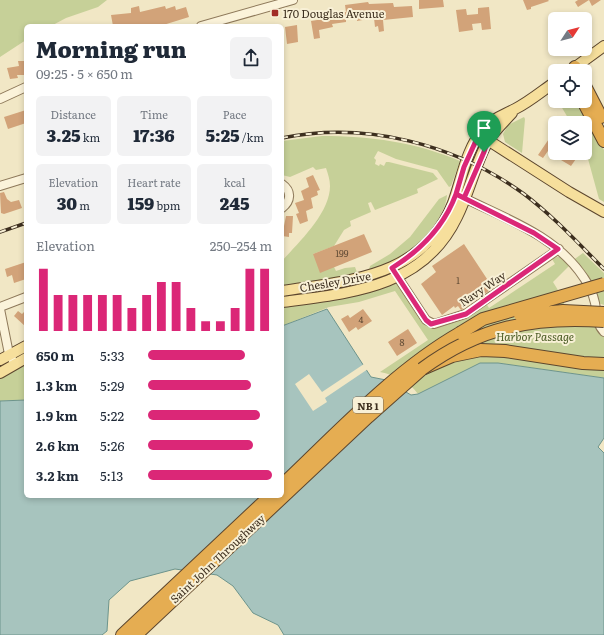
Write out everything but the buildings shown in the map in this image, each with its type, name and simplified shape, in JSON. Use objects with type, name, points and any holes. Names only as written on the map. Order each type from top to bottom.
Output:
[{"type":"highway","points":[[592,100],[604,124]]},
{"type":"highway","points":[[587,108],[604,141]]},
{"type":"highway","points":[[460,333],[490,317],[604,284]]},
{"type":"highway","name":"NB 1","points":[[284,483],[415,363],[439,345],[460,333],[485,324],[530,313],[563,311],[604,313]]},
{"type":"highway","name":"Saint John Throughway","points":[[284,496],[368,417],[422,369],[441,355],[468,341],[516,324],[563,320],[604,321]]},
{"type":"highway","points":[[422,369],[452,356],[481,350],[505,351],[583,363],[604,364]]},
{"type":"highway","name":"Saint John Throughway","points":[[122,635],[268,498]]},
{"type":"highway","name":"Saint John Throughway","points":[[136,635],[282,498]]},
{"type":"main road","points":[[582,64],[604,46]]},
{"type":"main road","name":"Chesley Drive","points":[[284,302],[358,291],[398,278],[418,264],[437,247],[451,227],[460,196],[464,167],[479,134],[496,118],[514,110],[548,87]]},
{"type":"main road","name":"Chesley Drive","points":[[284,291],[355,280],[392,268],[408,257],[434,234],[452,205],[460,196],[488,140],[514,110]]},
{"type":"main road","points":[[479,134],[569,192],[604,212]]},
{"type":"main road","points":[[0,360],[24,347]]},
{"type":"main road","points":[[0,373],[24,359]]},
{"type":"street","points":[[208,24],[293,0]]},
{"type":"street","points":[[0,99],[24,89]]},
{"type":"street","points":[[0,186],[24,179]]},
{"type":"street","points":[[284,186],[288,189],[290,196],[287,204],[284,206]]},
{"type":"street","points":[[460,196],[541,236],[572,261],[584,277],[595,302],[598,320],[604,332]]},
{"type":"street","name":"Navy Way","points":[[392,268],[426,320],[434,324],[466,314],[558,249]]},
{"type":"street","points":[[15,364],[9,354],[0,308],[24,298]]},
{"type":"street","points":[[595,302],[604,305]]},
{"type":"green space","points":[[0,0],[107,0],[98,7],[66,18],[55,24],[24,24],[24,41],[0,57]]},
{"type":"green space","points":[[562,108],[583,108],[587,116],[567,116]]},
{"type":"green space","points":[[524,117],[522,153],[505,142],[503,134],[508,125]]},
{"type":"green space","points":[[592,126],[604,150],[604,202],[599,199],[588,160],[592,160]]},
{"type":"green space","points":[[322,136],[358,137],[392,141],[426,149],[460,161],[451,186],[449,187],[437,170],[396,159],[378,151],[374,158],[376,160],[375,164],[379,166],[380,164],[384,166],[386,162],[389,162],[433,173],[438,179],[417,189],[418,193],[375,210],[371,202],[368,203],[371,212],[350,221],[351,226],[344,230],[334,246],[313,254],[334,267],[336,271],[355,267],[358,275],[284,287],[284,259],[305,236],[319,217],[329,196],[330,186],[326,168],[316,170],[313,167],[290,177],[284,176],[284,141]]},
{"type":"green space","points":[[447,195],[442,213],[430,231],[414,247],[399,258],[368,273],[370,266],[390,254],[410,237],[439,199]]},
{"type":"green space","points":[[583,253],[604,273],[604,305],[595,302],[572,261]]},
{"type":"green space","name":"Harbor Passage","points":[[561,257],[570,265],[553,282],[561,295],[566,309],[584,313],[604,332],[604,378],[498,363],[480,363],[418,394],[401,379],[380,372],[428,340],[395,291],[359,302],[329,307],[284,325],[284,302],[398,277],[432,329],[463,319],[486,303],[489,308],[555,264],[552,259]]},
{"type":"green space","points":[[24,359],[24,400],[0,401],[0,373]]},
{"type":"water","points":[[327,309],[371,377],[386,380],[411,395],[418,394],[480,363],[498,363],[604,378],[604,438],[598,447],[604,453],[604,635],[284,635],[278,625],[253,613],[233,586],[217,575],[175,569],[130,581],[109,600],[107,631],[102,635],[0,635],[0,401],[24,400],[24,498],[284,498],[284,325]]},
{"type":"pier","points":[[364,364],[368,369],[325,398],[327,402],[313,411],[295,384],[309,374],[322,392]]},
{"type":"railway","points":[[284,138],[314,133],[377,135],[409,141],[439,150],[469,162],[497,177],[535,202],[604,269]]},
{"type":"railway","points":[[0,232],[24,224]]},
{"type":"place","name":"170 Douglas Avenue","points":[[275,13]]},
{"type":"route","points":[[484,152],[474,173],[464,198],[456,194],[452,205],[434,234],[427,242],[392,268],[428,323],[431,324],[466,314],[558,249],[547,240],[456,194],[464,167],[474,142],[479,134],[488,140],[484,152]]}]
